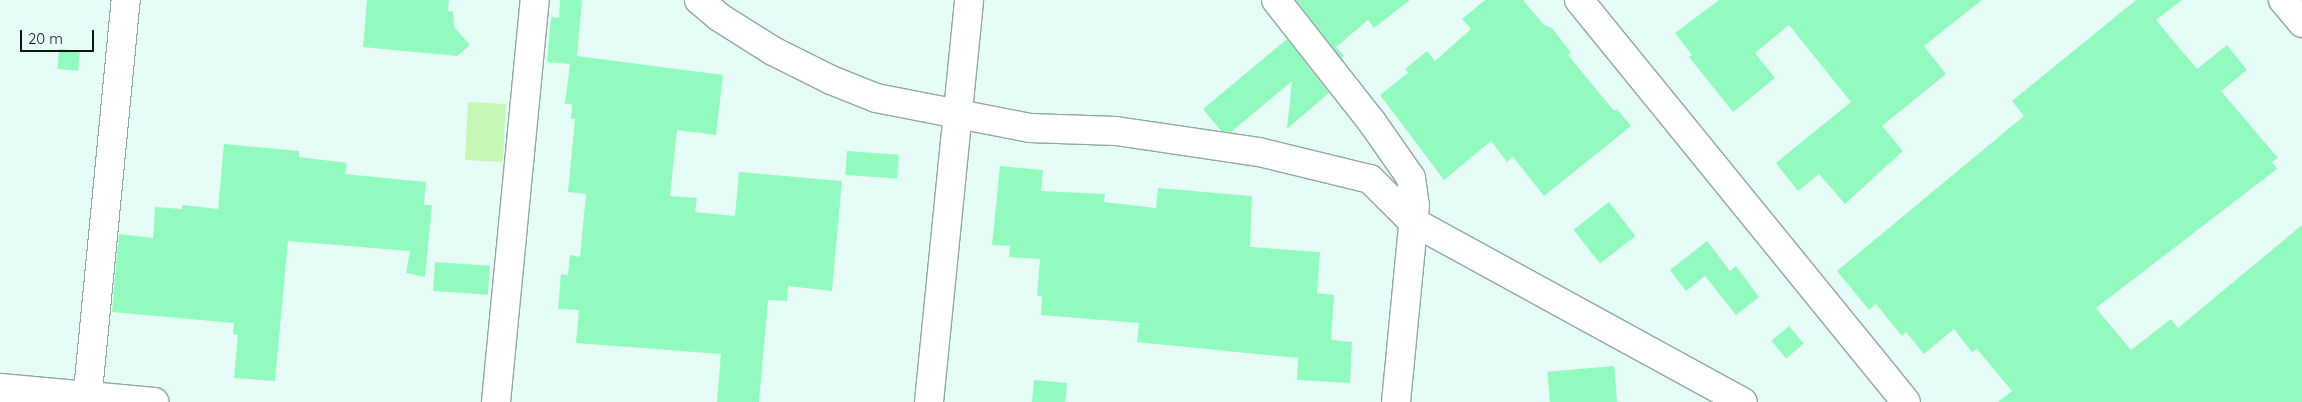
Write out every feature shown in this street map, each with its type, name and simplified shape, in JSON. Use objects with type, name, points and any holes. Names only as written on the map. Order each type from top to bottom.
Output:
[{"type":"street","points":[[88,399],[126,0]]},
{"type":"street","points":[[496,402],[534,0]]},
{"type":"street","points":[[699,0],[719,17],[772,51],[831,80],[876,98],[1030,128],[1116,131],[1259,152],[1370,179],[1412,221],[1743,402]]},
{"type":"street","points":[[929,402],[969,0]]},
{"type":"street","points":[[1276,0],[1372,122],[1411,178],[1415,205],[1396,402]]},
{"type":"street","points":[[1579,0],[1906,402]]},
{"type":"street","points":[[2283,0],[2302,23]]},
{"type":"street","points":[[0,388],[88,399],[154,402]]},
{"type":"green space","points":[[468,102],[506,104],[503,162],[465,160]]},
{"type":"building","points":[[367,0],[449,0],[448,11],[453,12],[454,27],[470,45],[457,56],[363,47]]},
{"type":"building","points":[[560,0],[582,0],[577,56],[723,75],[716,135],[677,130],[670,196],[697,198],[695,212],[735,216],[739,172],[842,181],[832,291],[788,286],[787,301],[768,300],[759,402],[717,402],[721,354],[576,343],[579,310],[558,309],[561,274],[568,275],[570,255],[580,257],[586,194],[568,192],[575,119],[571,119],[572,104],[565,104],[570,64],[547,62],[551,17],[559,18]]},
{"type":"building","points":[[1296,0],[1410,0],[1374,28],[1368,20],[1336,47],[1344,56],[1341,58]]},
{"type":"building","points":[[1485,0],[1523,0],[1544,25],[1552,28],[1571,53],[1568,55],[1614,111],[1617,109],[1631,126],[1544,196],[1513,157],[1507,162],[1491,141],[1444,180],[1380,95],[1408,73],[1405,69],[1427,51],[1435,61],[1471,29],[1462,19]]},
{"type":"building","points":[[1719,0],[1982,0],[1924,46],[1946,74],[1882,126],[1903,151],[1845,204],[1819,174],[1798,191],[1776,163],[1851,102],[1789,25],[1755,53],[1775,78],[1733,112],[1689,57],[1692,55],[1675,33]]},
{"type":"building","points":[[2136,0],[2182,0],[2156,20],[2197,69],[2227,45],[2247,70],[2221,91],[2278,158],[2272,162],[2277,169],[2096,308],[2131,350],[2171,319],[2178,328],[2302,225],[2302,402],[1998,402],[2012,391],[1977,349],[1972,352],[1954,329],[1924,354],[1906,332],[1902,336],[1876,304],[1869,310],[1837,271],[2024,116],[2012,101]]},
{"type":"building","points":[[1287,39],[1329,93],[1287,129],[1292,81],[1231,132],[1221,131],[1203,109]]},
{"type":"building","points":[[59,49],[80,51],[78,71],[57,69]]},
{"type":"building","points":[[224,144],[299,151],[299,157],[347,163],[345,174],[426,182],[424,205],[432,205],[425,277],[406,273],[410,251],[288,241],[275,381],[234,378],[238,335],[233,334],[234,323],[112,312],[119,234],[153,238],[155,207],[182,209],[182,205],[218,209]]},
{"type":"building","points":[[847,151],[899,155],[897,179],[845,175]]},
{"type":"building","points":[[1000,166],[1043,170],[1041,191],[1105,194],[1104,202],[1156,208],[1158,188],[1252,196],[1250,247],[1320,252],[1317,293],[1334,295],[1331,340],[1352,342],[1350,383],[1297,380],[1298,358],[1137,342],[1139,323],[1041,315],[1042,296],[1037,296],[1040,259],[1009,257],[1010,246],[992,245]]},
{"type":"building","points":[[1609,202],[1635,236],[1600,264],[1574,230]]},
{"type":"building","points":[[1707,241],[1730,271],[1736,266],[1759,297],[1736,315],[1705,276],[1686,291],[1670,270]]},
{"type":"building","points":[[435,262],[490,266],[488,295],[433,291]]},
{"type":"building","points":[[1789,326],[1804,344],[1786,358],[1771,341]]},
{"type":"building","points":[[1614,366],[1617,402],[1550,402],[1547,372]]},
{"type":"building","points":[[1034,380],[1067,383],[1065,402],[1032,402]]}]
